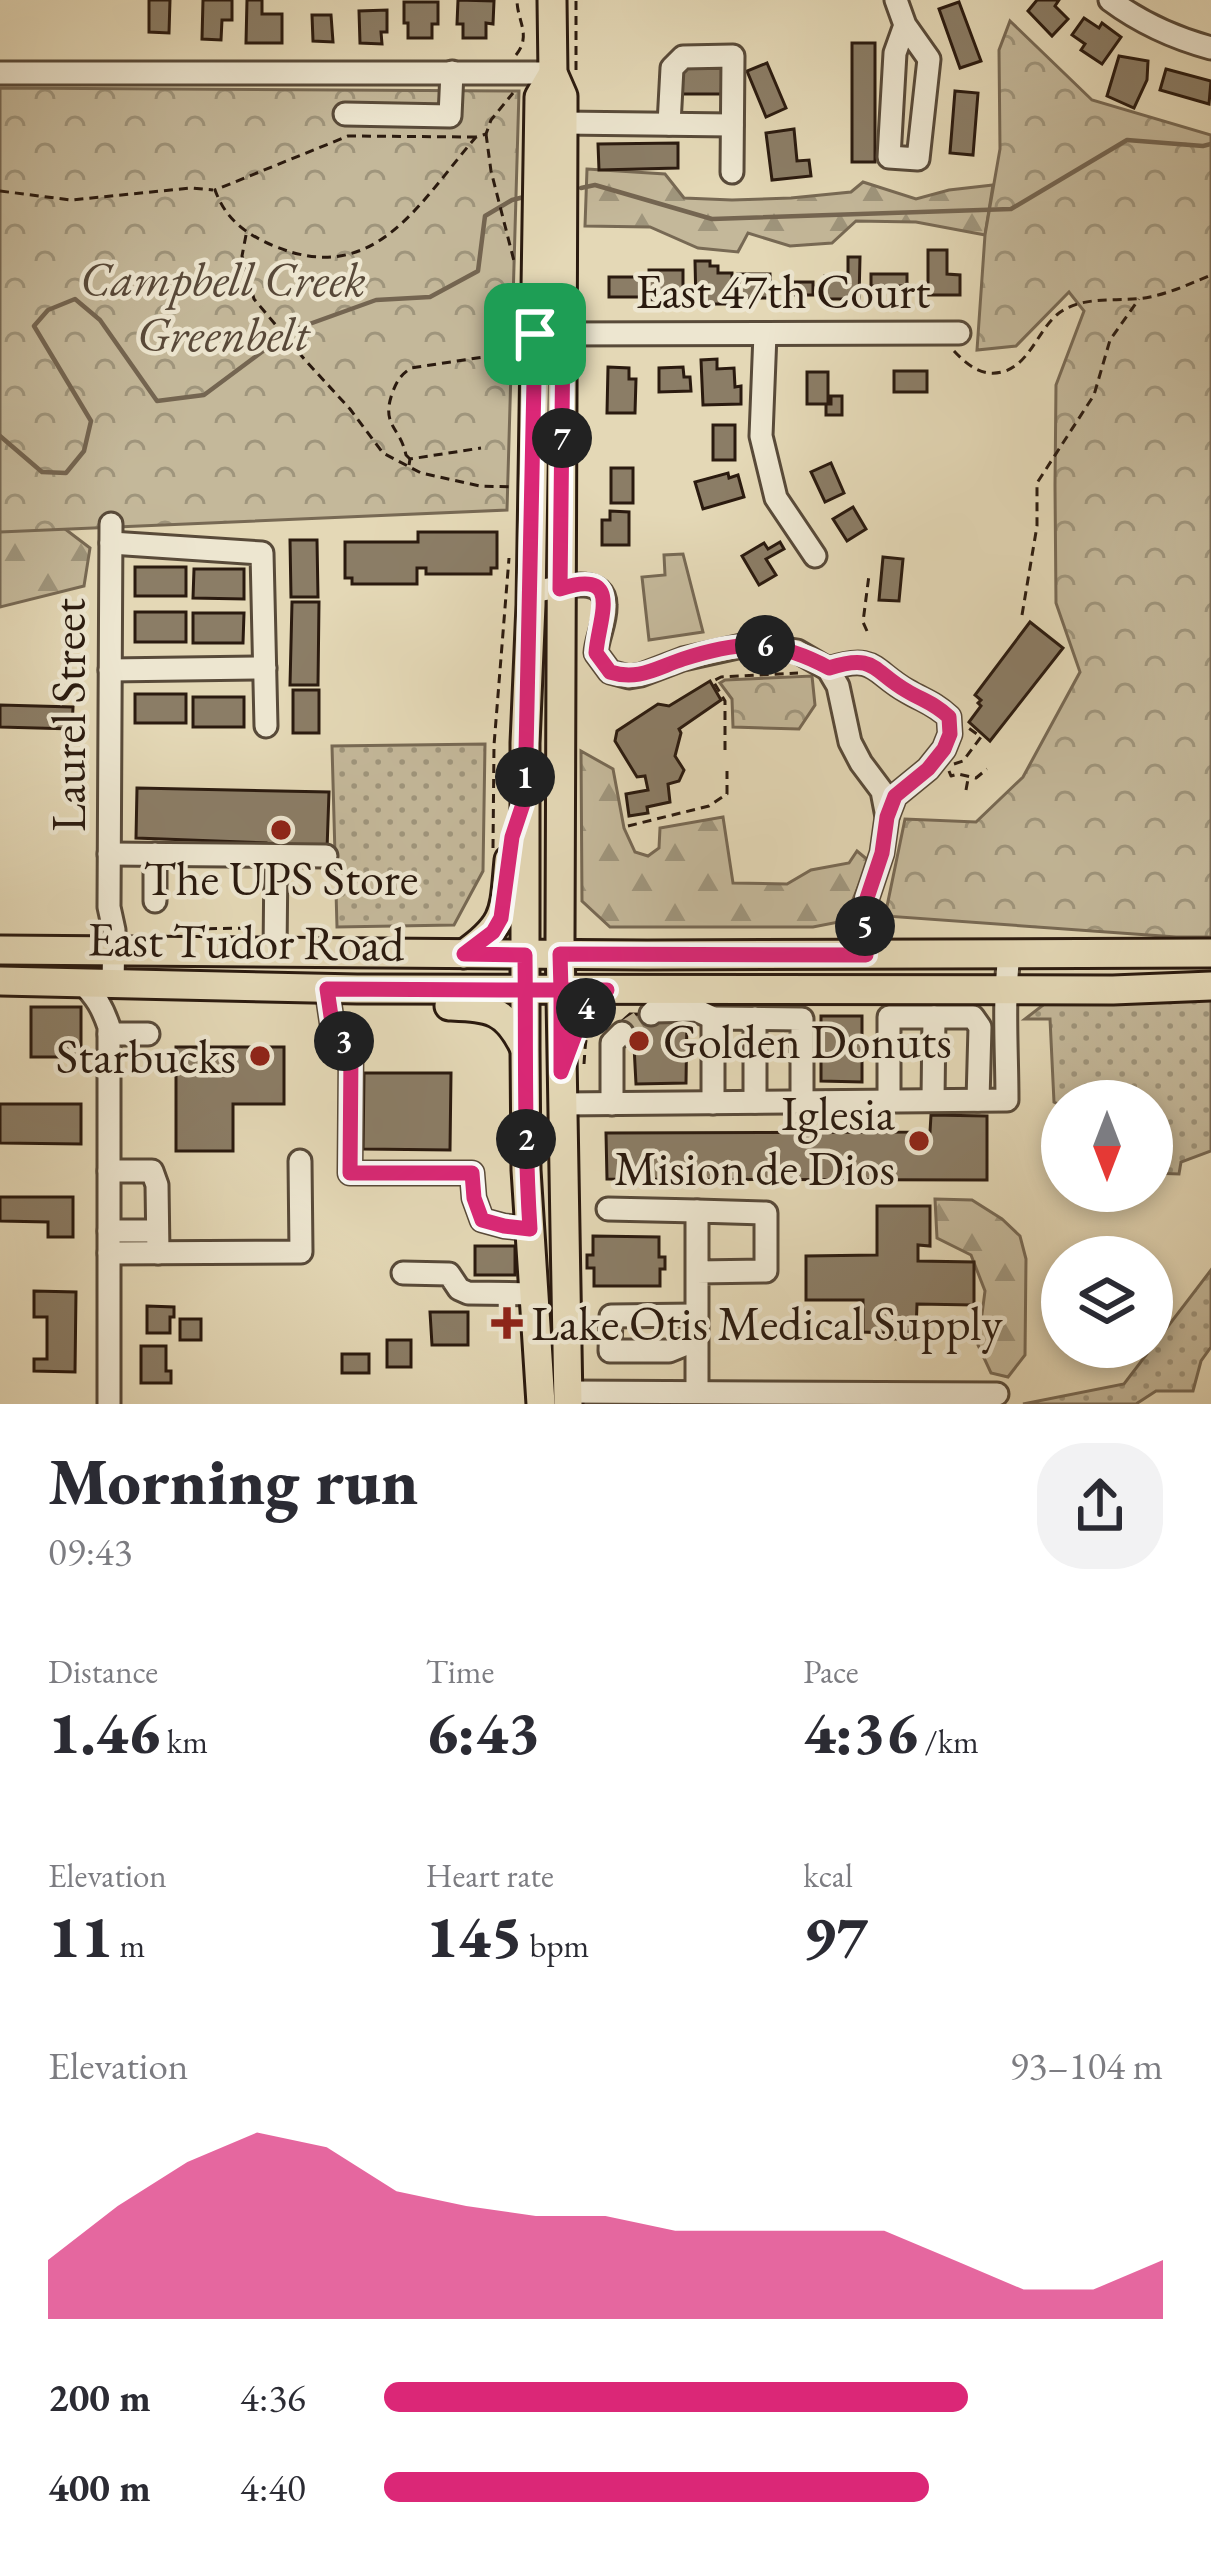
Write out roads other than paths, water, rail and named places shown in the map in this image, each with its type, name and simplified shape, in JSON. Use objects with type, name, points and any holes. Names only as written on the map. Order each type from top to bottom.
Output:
[{"type":"main road","points":[[550,165],[563,123],[564,77],[552,0]]},
{"type":"main road","points":[[564,77],[539,97],[550,165],[540,340],[545,591],[560,902],[568,1398]]},
{"type":"main road","points":[[541,1404],[526,1164],[525,798],[545,591]]},
{"type":"main road","points":[[464,954],[493,932],[501,918],[512,837],[525,798]]},
{"type":"main road","points":[[560,902],[569,921],[582,933],[647,955]]},
{"type":"main road","name":"East Tudor Road","points":[[0,950],[525,955],[1211,953]]},
{"type":"main road","name":"East Tudor Road","points":[[0,981],[525,990],[1211,986]]},
{"type":"main road","points":[[357,989],[411,1004],[491,1010],[508,1020],[525,1049]]},
{"type":"main road","points":[[561,1072],[583,1013],[607,990]]},
{"type":"main road","points":[[536,1301],[549,1334],[553,1379],[568,1398]]},
{"type":"street","points":[[896,0],[904,25],[929,59],[918,159],[889,157],[895,52],[904,25]]},
{"type":"street","points":[[1111,0],[1142,9],[1179,38],[1211,48]]},
{"type":"street","points":[[669,124],[672,68],[683,57],[733,56],[732,172]]},
{"type":"street","points":[[0,73],[452,72],[564,77]]},
{"type":"street","points":[[345,114],[450,116],[452,72]]},
{"type":"street","points":[[563,123],[732,125]]},
{"type":"street","name":"East 47th Court","points":[[540,340],[950,333]]},
{"type":"street","points":[[765,334],[761,436],[776,498],[815,556]]},
{"type":"street","name":"Laurel Street","points":[[126,985],[113,952],[109,907],[111,534],[262,553],[265,668]]},
{"type":"street","points":[[545,591],[572,585],[596,587],[603,594],[596,653],[617,675],[641,675],[683,659],[751,644],[796,651],[829,670],[838,686],[854,768],[882,791],[887,817]]},
{"type":"street","points":[[829,670],[852,661],[877,667],[949,717],[950,734],[944,749],[895,796],[887,817],[882,853],[867,898],[866,955]]},
{"type":"street","points":[[110,670],[265,668],[266,726]]},
{"type":"street","points":[[109,854],[326,856]]},
{"type":"street","points":[[155,854],[155,901]]},
{"type":"street","points":[[275,954],[276,856]]},
{"type":"street","points":[[75,952],[98,932],[109,907]]},
{"type":"street","points":[[562,1104],[1007,1100],[1009,955]]},
{"type":"street","points":[[82,983],[100,1004],[109,1030],[109,1404]]},
{"type":"street","points":[[109,1030],[126,985]]},
{"type":"street","points":[[327,989],[320,1023],[351,1052],[350,1173],[472,1173],[482,1220],[530,1229]]},
{"type":"street","points":[[1008,1020],[1037,990]]},
{"type":"street","points":[[651,1014],[696,1010],[713,1018],[802,1019],[802,1102]]},
{"type":"street","points":[[889,1100],[889,1017],[973,1017],[980,1027],[978,1100]]},
{"type":"street","points":[[934,1017],[934,1100]]},
{"type":"street","points":[[713,1018],[713,1102]]},
{"type":"street","points":[[755,1018],[755,1102]]},
{"type":"street","points":[[109,1030],[148,1034]]},
{"type":"street","points":[[612,1103],[612,1043],[622,1033]]},
{"type":"street","points":[[109,1242],[301,1252],[300,1161]]},
{"type":"street","points":[[109,1171],[152,1171],[157,1184],[158,1242]]},
{"type":"street","points":[[608,1209],[766,1213],[766,1271],[697,1272]]},
{"type":"street","points":[[697,1211],[697,1392]]},
{"type":"street","points":[[403,1274],[449,1274],[468,1293],[536,1301]]},
{"type":"street","points":[[695,1316],[611,1316],[610,1351],[669,1351],[696,1340]]},
{"type":"street","points":[[568,1398],[697,1392],[733,1398],[997,1394]]},
{"type":"waterway","points":[[581,188],[595,185],[712,219],[1011,209],[1127,140],[1211,144]]},
{"type":"waterway","points":[[0,436],[42,472],[66,473],[84,451],[91,421],[34,326],[48,310],[75,299],[100,320],[157,401],[204,395],[290,331],[376,300],[430,297],[478,271],[485,216],[524,197]]},
{"type":"tunnel","points":[[622,1033],[651,1014]]},
{"type":"place","name":"The UPS Store","points":[[281,830]]},
{"type":"place","name":"Golden Donuts","points":[[639,1041]]},
{"type":"place","name":"Starbucks","points":[[260,1056]]},
{"type":"place","name":"Iglesia Mision de Dios","points":[[919,1141]]},
{"type":"place","name":"Lake Otis Medical Supply","points":[[507,1323]]},
{"type":"park label","name":"Campbell Creek Greenbelt","points":[[223,306]]}]
